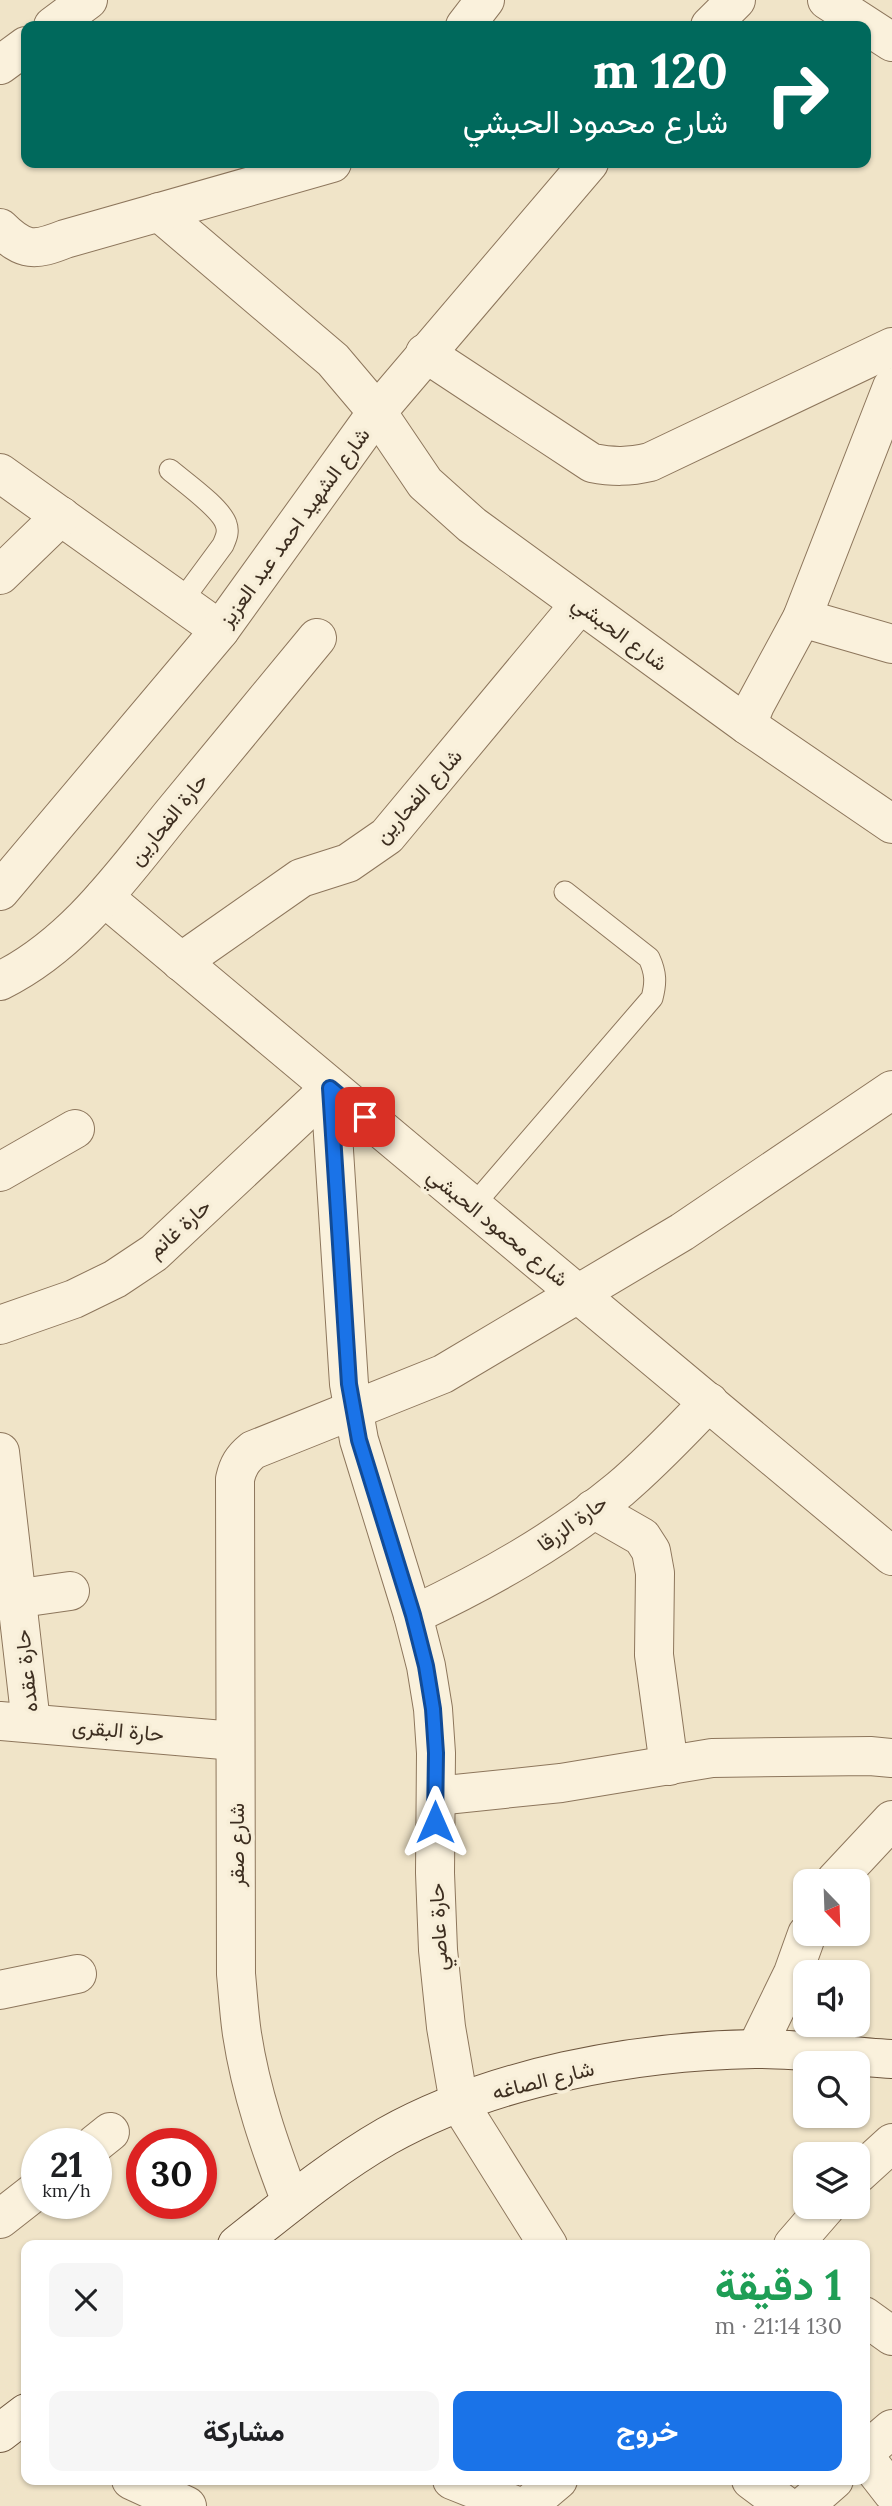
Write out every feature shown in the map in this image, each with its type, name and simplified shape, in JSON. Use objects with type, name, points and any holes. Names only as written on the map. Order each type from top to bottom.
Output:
[{"type":"street","points":[[60,21],[89,0]]},
{"type":"street","points":[[470,21],[485,0]]},
{"type":"street","points":[[715,21],[736,0]]},
{"type":"street","points":[[827,0],[860,21]]},
{"type":"street","points":[[871,28],[892,42]]},
{"type":"street","points":[[0,65],[21,50]]},
{"type":"street","points":[[0,228],[11,239],[28,248],[44,248],[65,239],[314,168]]},
{"type":"street","name":"شارع الشهيد احمد عبد العزيز","points":[[0,891],[220,630],[377,412],[585,168]]},
{"type":"street","name":"شارع الحبشي","points":[[159,212],[333,360],[377,412],[425,483],[472,525],[747,725],[892,824]]},
{"type":"street","points":[[425,353],[592,463],[629,467],[650,462],[892,347]]},
{"type":"street","points":[[747,725],[802,618],[892,387]]},
{"type":"street","points":[[0,473],[220,630]]},
{"type":"street","points":[[0,576],[61,516]]},
{"type":"street","name":"شارع الفحارين","points":[[181,962],[301,878],[348,863],[387,836],[580,604]]},
{"type":"street","points":[[802,618],[892,644]]},
{"type":"street","name":"حارة الفحارين","points":[[0,981],[26,968],[59,944],[104,897],[317,638]]},
{"type":"street","name":"شارع محمود الحبشي","points":[[104,897],[892,1556]]},
{"type":"street","name":"حارة غانم","points":[[0,1325],[74,1299],[115,1279],[154,1253],[330,1088]]},
{"type":"street","name":"حارة عاصي","points":[[330,1088],[349,1384],[363,1453],[413,1615],[426,1666],[433,1709],[438,1950],[446,2027],[459,2104]]},
{"type":"street","points":[[354,1411],[443,1374],[682,1232],[892,1090]]},
{"type":"street","points":[[0,1172],[75,1129]]},
{"type":"street","name":"حارة الزرقا","points":[[413,1615],[469,1589],[522,1559],[593,1509],[667,1446],[709,1402]]},
{"type":"street","name":"شارع صقر","points":[[291,2202],[253,2091],[241,2033],[236,1974],[235,1479],[237,1467],[253,1450],[354,1411]]},
{"type":"street","name":"حارة عقده","points":[[0,1452],[16,1722]]},
{"type":"street","points":[[593,1509],[642,1537],[651,1551],[655,1573],[654,1655],[670,1766]]},
{"type":"street","points":[[9,1600],[69,1591]]},
{"type":"street","name":"حارة البقرى","points":[[16,1722],[235,1741]]},
{"type":"street","points":[[436,1796],[561,1783],[712,1758],[892,1758]]},
{"type":"street","points":[[846,1869],[892,1820]]},
{"type":"street","points":[[756,2049],[793,1973],[803,1946]]},
{"type":"street","points":[[0,1990],[77,1974]]},
{"type":"street","name":"شارع الصاغه","points":[[243,2240],[333,2171],[388,2136],[459,2104],[517,2085],[635,2059],[756,2049],[892,2059]]},
{"type":"street","points":[[459,2104],[545,2240]]},
{"type":"street","points":[[870,2163],[892,2143]]},
{"type":"street","points":[[0,2219],[21,2203]]},
{"type":"street","points":[[797,2240],[816,2219]]},
{"type":"street","points":[[870,2320],[892,2336]]},
{"type":"street","points":[[870,2449],[892,2429]]},
{"type":"street","points":[[870,2463],[892,2492]]},
{"type":"street","points":[[142,2485],[187,2506]]},
{"type":"street","points":[[464,2485],[517,2506]]},
{"type":"street","points":[[527,2506],[552,2485]]},
{"type":"street","points":[[758,2485],[786,2506]]},
{"type":"street","points":[[804,2506],[828,2485]]},
{"type":"lane","points":[[170,470],[220,514],[226,523],[227,535],[223,545],[181,602]]},
{"type":"lane","points":[[472,1207],[652,998],[656,984],[655,970],[649,958],[565,892]]},
{"type":"route","points":[[365,1117],[330,1088],[349,1384],[359,1440],[426,1666],[436,1753],[435,1822]]}]
